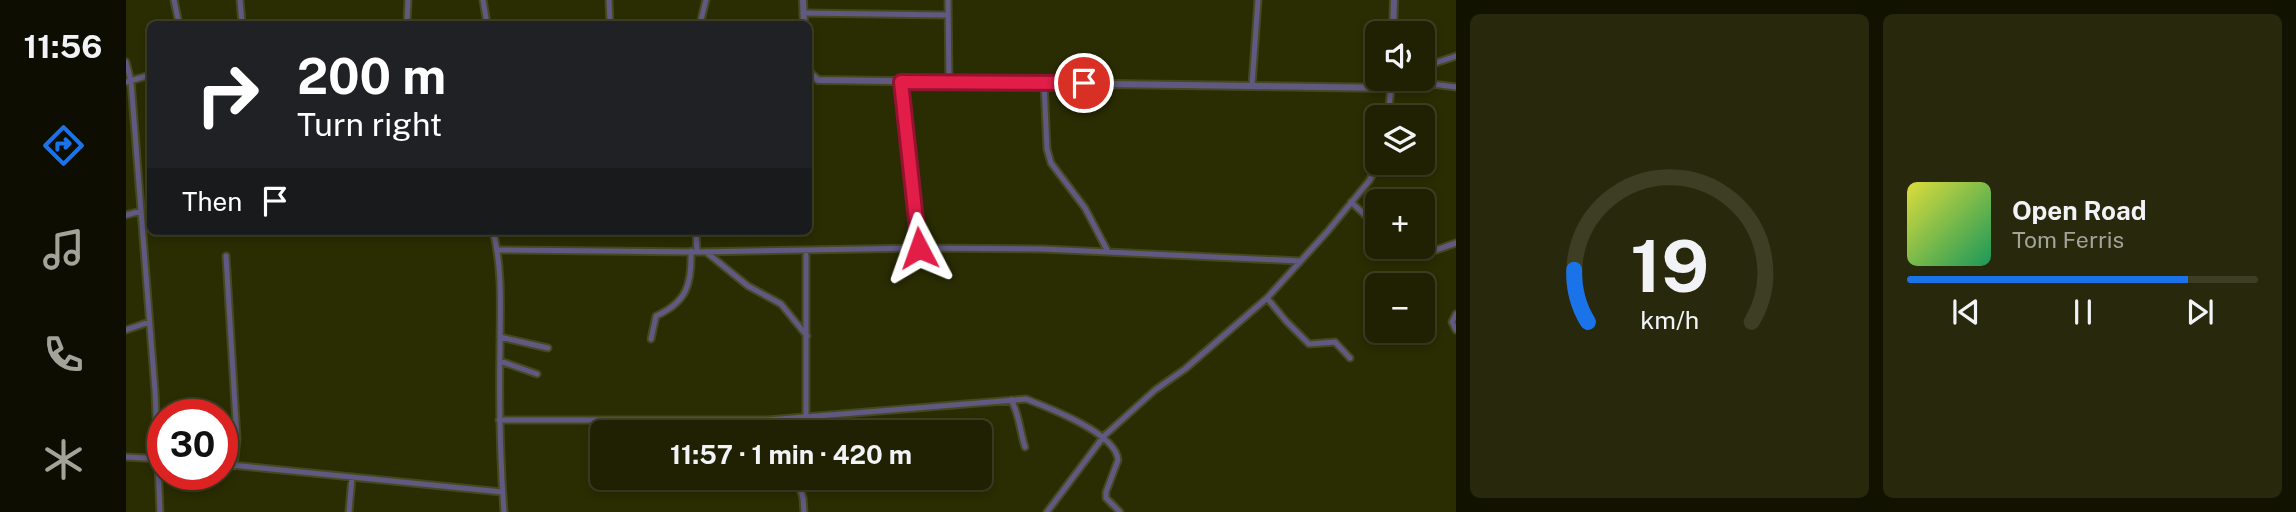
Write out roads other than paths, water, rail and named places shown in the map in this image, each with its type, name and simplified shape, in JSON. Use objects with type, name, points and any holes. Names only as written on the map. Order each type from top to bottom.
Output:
[{"type":"street","points":[[174,0],[178,21]]},
{"type":"street","points":[[240,0],[242,21]]},
{"type":"street","points":[[407,21],[408,0]]},
{"type":"street","points":[[483,0],[486,21]]},
{"type":"street","points":[[609,0],[610,21]]},
{"type":"street","points":[[702,21],[706,0]]},
{"type":"street","points":[[803,0],[804,21]]},
{"type":"street","points":[[948,0],[949,83]]},
{"type":"street","points":[[1252,85],[1258,0]]},
{"type":"street","points":[[1393,21],[1394,0]]},
{"type":"street","points":[[803,13],[948,15]]},
{"type":"street","points":[[1435,63],[1456,56]]},
{"type":"street","points":[[126,62],[156,399]]},
{"type":"street","points":[[812,75],[818,80]]},
{"type":"street","points":[[128,81],[147,76]]},
{"type":"street","points":[[812,81],[1365,87]]},
{"type":"street","points":[[901,82],[919,248]]},
{"type":"street","points":[[1044,83],[1047,149],[1051,163],[1085,208],[1107,250]]},
{"type":"street","points":[[1435,84],[1456,87]]},
{"type":"street","points":[[1047,512],[1104,436],[1155,390],[1185,369],[1267,298],[1372,175]]},
{"type":"street","points":[[1351,202],[1365,215]]},
{"type":"street","points":[[126,215],[141,211]]},
{"type":"street","points":[[494,235],[498,250],[499,419],[504,512]]},
{"type":"street","points":[[651,340],[656,316],[671,309],[689,285],[696,235]]},
{"type":"street","points":[[1435,249],[1456,243]]},
{"type":"street","points":[[498,250],[1107,250],[1300,261]]},
{"type":"street","points":[[806,251],[806,416]]},
{"type":"street","points":[[706,252],[748,286],[783,306],[807,336]]},
{"type":"street","points":[[226,257],[235,399]]},
{"type":"street","points":[[1267,298],[1309,344],[1335,342],[1350,358]]},
{"type":"street","points":[[1456,314],[1452,322],[1456,330]]},
{"type":"street","points":[[126,330],[149,321]]},
{"type":"street","points":[[500,337],[548,348]]},
{"type":"street","points":[[500,360],[537,374]]},
{"type":"street","points":[[499,419],[717,421],[794,418],[1026,399],[1060,412],[1090,431],[1104,436],[1117,454],[1106,498],[1120,512]]},
{"type":"street","points":[[1010,400],[1016,411],[1017,425],[1025,447]]},
{"type":"street","points":[[126,457],[147,458]]},
{"type":"street","points":[[238,466],[502,492]]},
{"type":"street","points":[[349,512],[352,477]]},
{"type":"street","points":[[158,490],[160,512]]},
{"type":"street","points":[[801,490],[804,512]]}]
